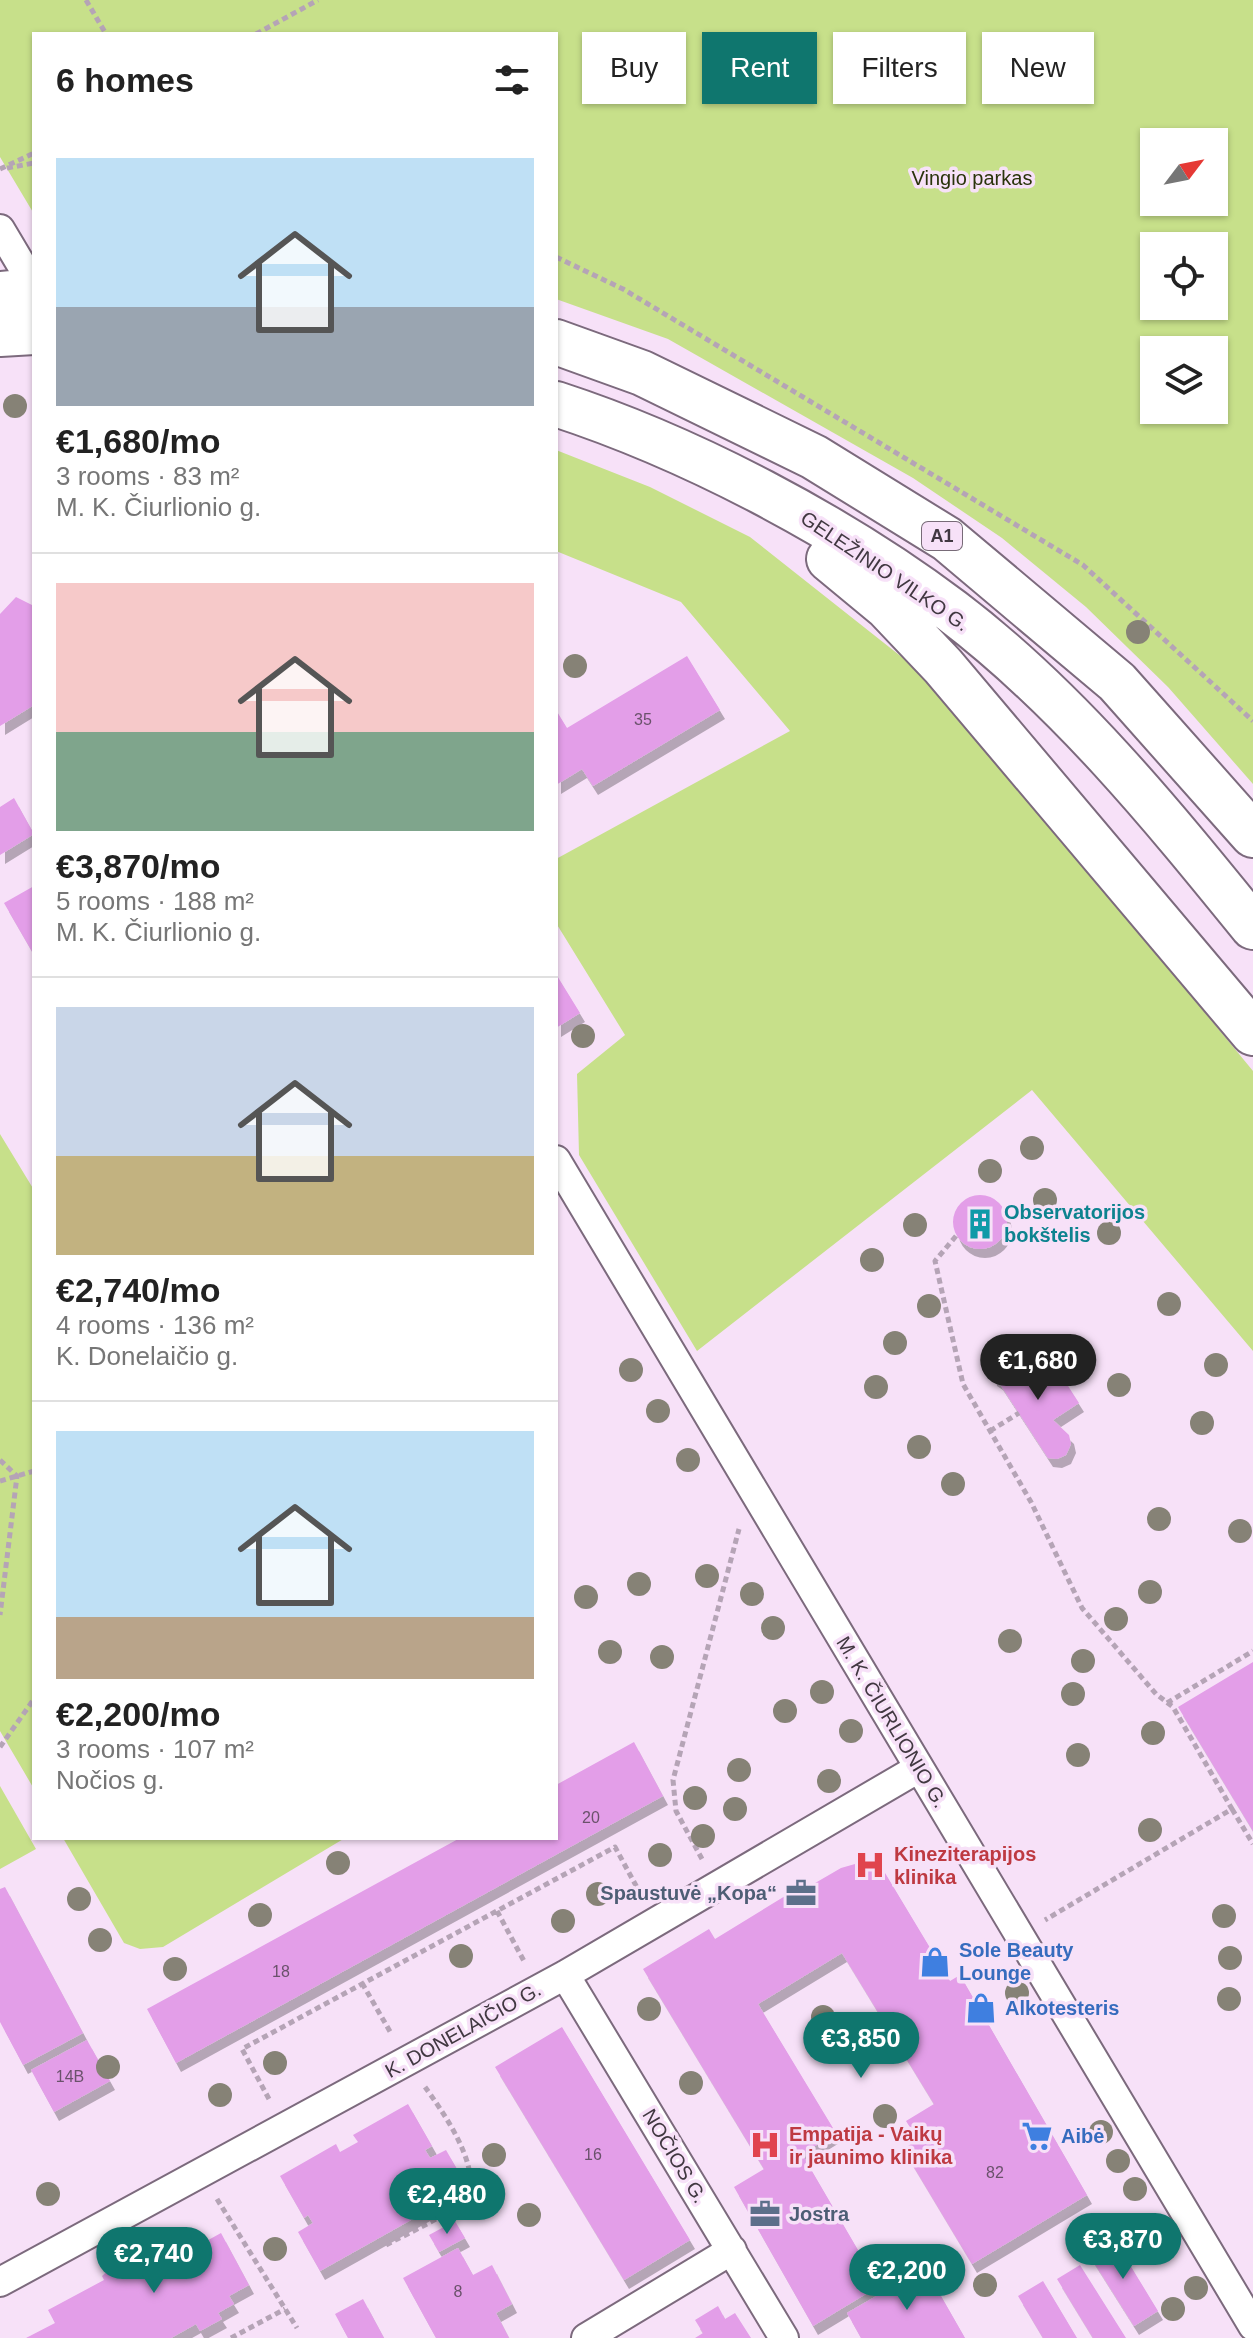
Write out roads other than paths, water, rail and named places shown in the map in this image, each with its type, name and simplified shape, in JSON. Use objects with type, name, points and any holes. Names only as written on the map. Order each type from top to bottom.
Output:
[{"type":"highway","points":[[0,294],[32,288]]},
{"type":"highway","points":[[0,334],[32,332]]},
{"type":"highway","name":"A1","points":[[558,343],[642,373],[814,457],[947,539],[1117,682],[1253,835]]},
{"type":"highway","name":"GELEŽINIO VILKO G.","points":[[558,405],[676,453],[814,520],[953,612],[1098,744],[1253,927]]},
{"type":"highway","points":[[676,453],[810,544],[887,607],[1066,807],[1253,1033]]},
{"type":"street","points":[[0,229],[32,285]]},
{"type":"street","name":"M. K. ČIURLIONIO G.","points":[[558,1163],[1253,2326]]},
{"type":"street","name":"K. DONELAIČIO G.","points":[[0,2282],[565,1975],[919,1768]]},
{"type":"street","name":"NOČIOS G.","points":[[565,1975],[784,2338]]},
{"type":"street","points":[[586,2338],[732,2250]]},
{"type":"place","name":"Observatorijos bokštelis","points":[[980,1224]]},
{"type":"place","name":"Kineziterapijos klinika","points":[[870,1865]]},
{"type":"place","name":"Spaustuvė „Kopa“","points":[[801,1893]]},
{"type":"place","name":"Sole Beauty Lounge","points":[[935,1962]]},
{"type":"place","name":"Alkotesteris","points":[[981,2008]]},
{"type":"place","name":"Aibė","points":[[1037,2136]]},
{"type":"place","name":"Empatija - Vaikų ir jaunimo klinika","points":[[765,2145]]},
{"type":"place","name":"Jostra","points":[[765,2214]]},
{"type":"park label","name":"Vingio parkas","points":[[972,178]]}]
